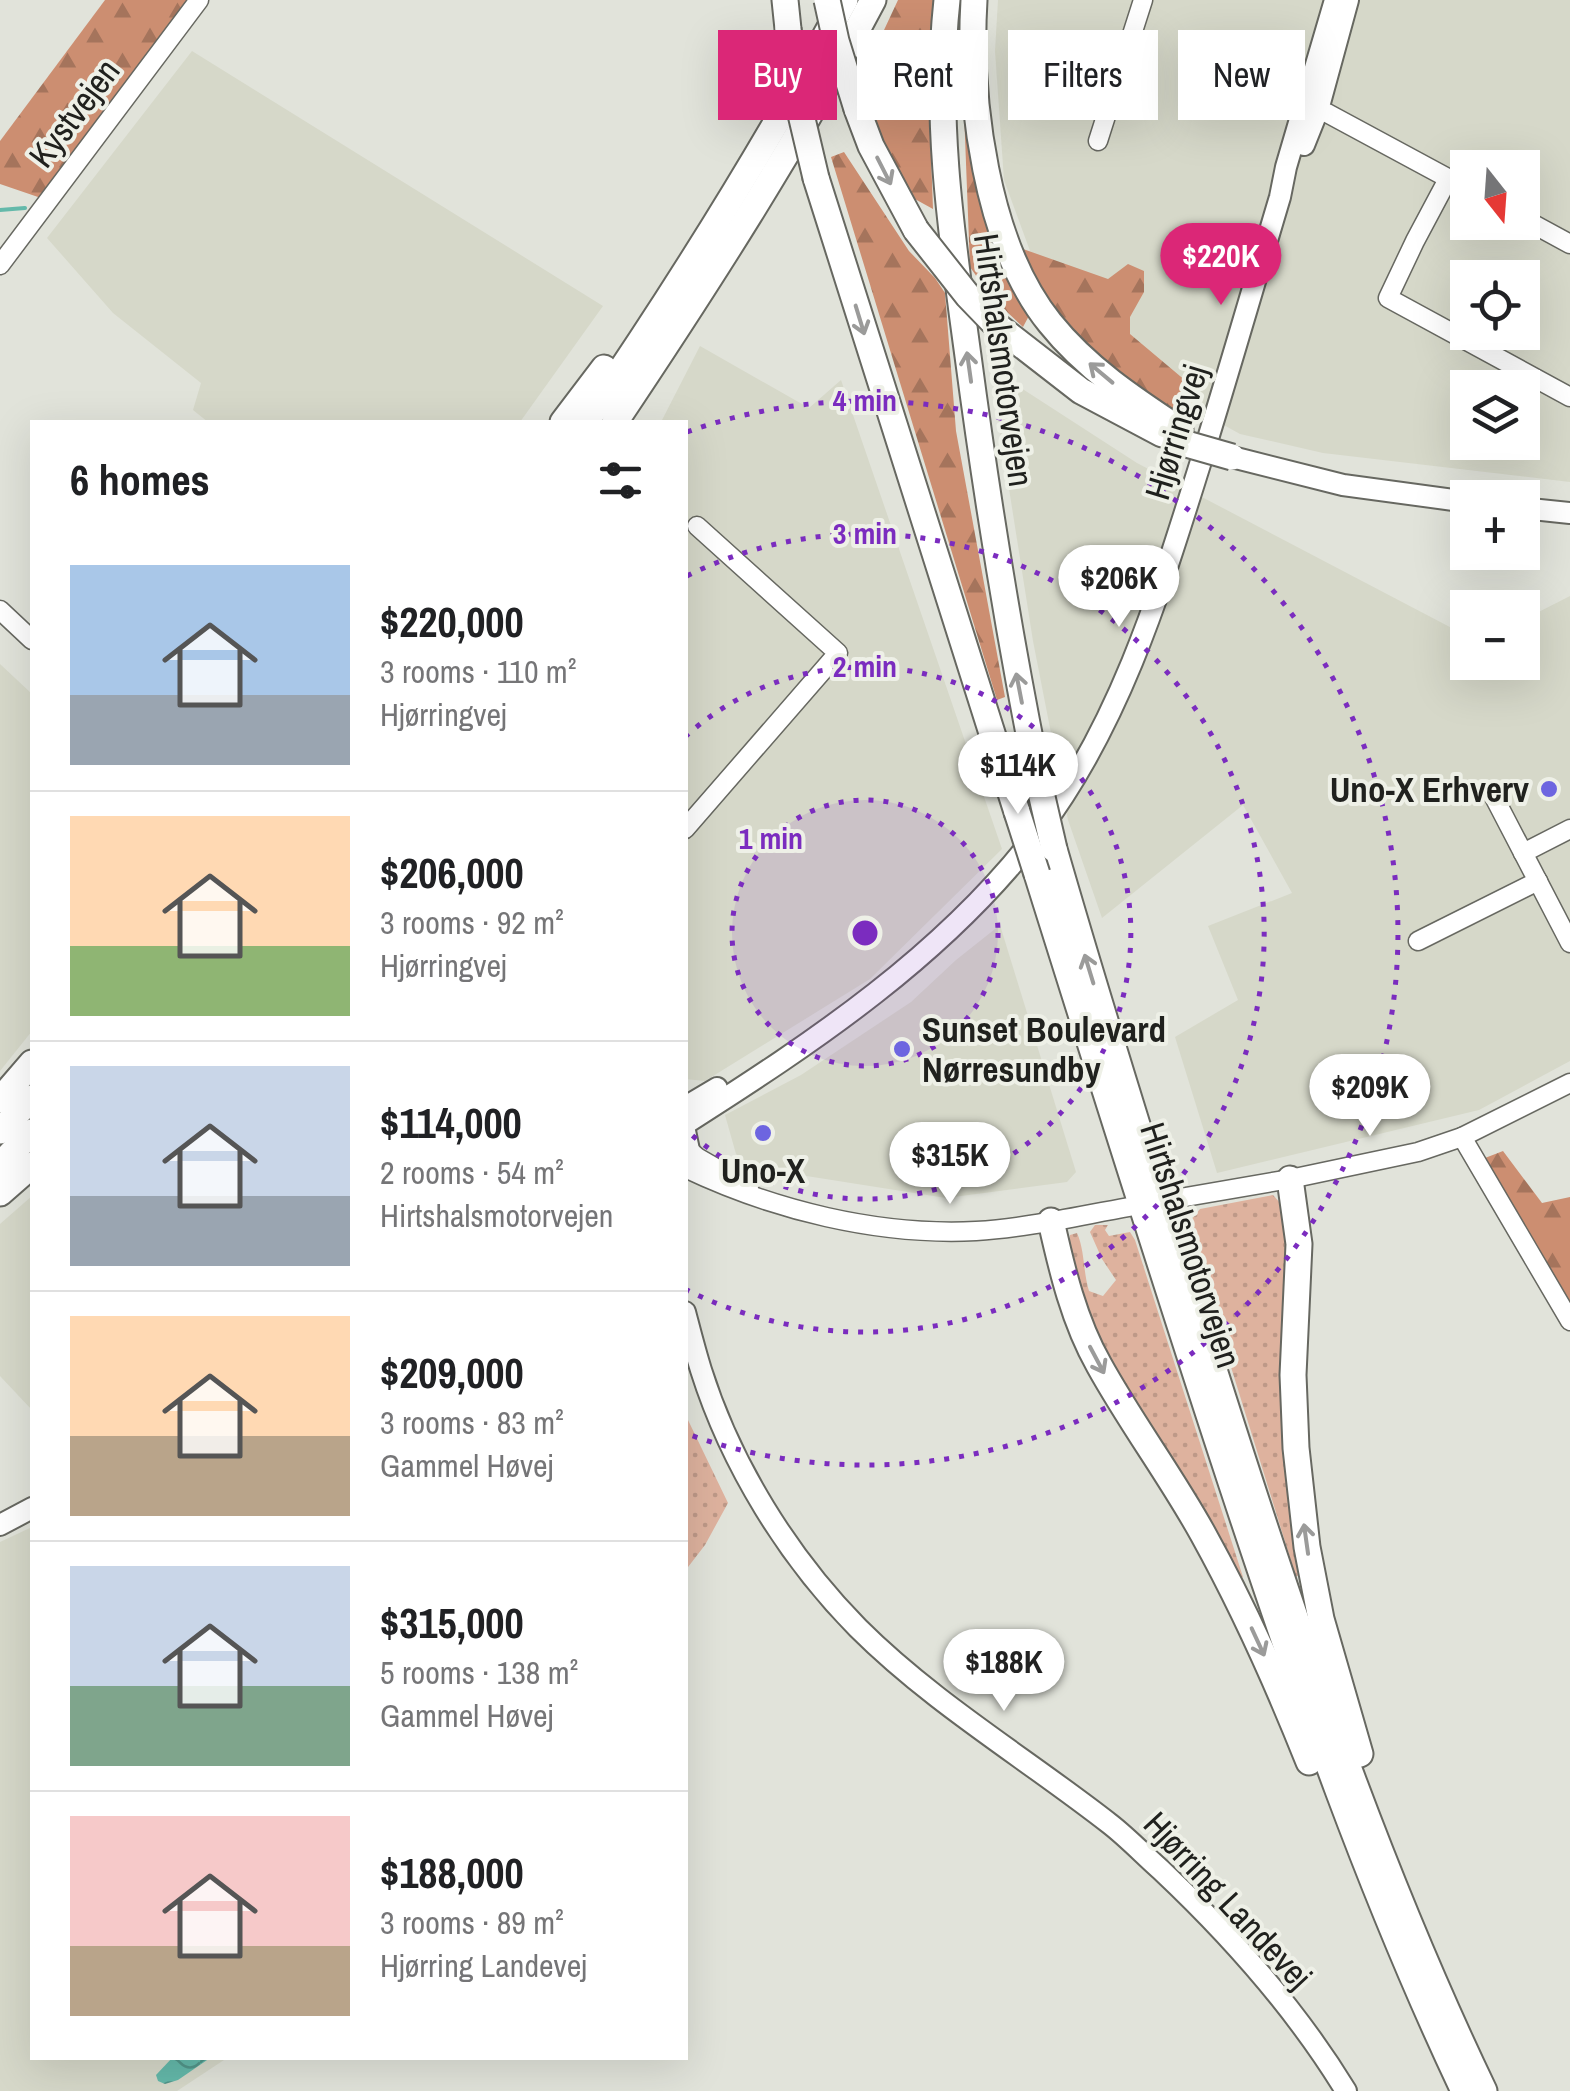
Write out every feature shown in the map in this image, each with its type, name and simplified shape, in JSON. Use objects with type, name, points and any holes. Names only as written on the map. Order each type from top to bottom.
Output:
[{"type":"highway","name":"Hirtshalsmotorvejen","points":[[785,0],[799,106],[816,178],[1200,1388],[1302,1692],[1360,1850],[1464,2091]]},
{"type":"highway","points":[[827,0],[836,41],[871,146],[916,230],[968,296],[1016,343],[1080,391],[1237,458]]},
{"type":"highway","points":[[587,420],[642,341],[766,140],[845,0]]},
{"type":"highway","points":[[631,420],[693,323],[873,0]]},
{"type":"highway","name":"Hirtshalsmotorvejen","points":[[947,0],[942,76],[947,204],[1012,642],[1054,849],[1146,1157],[1288,1596],[1362,1804],[1484,2091]]},
{"type":"highway","points":[[974,0],[974,86],[990,186],[1004,238],[1025,284],[1048,321],[1072,349],[1178,436]]},
{"type":"highway","points":[[565,420],[766,140]]},
{"type":"highway","points":[[616,420],[772,177]]},
{"type":"highway","points":[[0,1100],[30,1065]]},
{"type":"highway","points":[[0,1131],[30,1100]]},
{"type":"highway","points":[[0,1164],[30,1134]]},
{"type":"highway","points":[[0,1193],[30,1167]]},
{"type":"highway","points":[[1290,1178],[1299,1244],[1294,1376],[1296,1448],[1310,1565],[1321,1618],[1364,1766],[1457,2033]]},
{"type":"highway","points":[[1051,1221],[1077,1319],[1098,1364],[1202,1533],[1244,1611],[1397,1970],[1456,2091]]},
{"type":"main road","name":"Hjørringvej","points":[[1310,108],[1334,0]]},
{"type":"main road","name":"Hjørringvej","points":[[688,1106],[812,1038],[874,995],[972,906],[1056,806],[1131,668],[1154,610],[1187,512],[1286,167],[1348,0]]},
{"type":"main road","points":[[1237,458],[1343,485],[1450,500]]},
{"type":"main road","points":[[1540,510],[1570,513]]},
{"type":"main road","name":"Hjørringvej","points":[[688,1146],[812,1038]]},
{"type":"main road","name":"Hjørring Landevej","points":[[688,1323],[728,1438],[766,1509],[805,1567],[858,1628],[927,1688],[1114,1826],[1196,1904],[1274,1990],[1346,2091]]},
{"type":"main road","points":[[0,1513],[30,1505]]},
{"type":"main road","points":[[0,1525],[30,1505]]},
{"type":"street","name":"Kystvejen","points":[[0,265],[199,0]]},
{"type":"street","points":[[1098,141],[1143,0]]},
{"type":"street","points":[[1310,108],[1448,178],[1388,298],[1570,397]]},
{"type":"street","points":[[1540,228],[1570,244]]},
{"type":"street","points":[[688,827],[838,653],[697,526]]},
{"type":"street","points":[[0,610],[30,638]]},
{"type":"street","points":[[1493,795],[1570,942]]},
{"type":"street","points":[[1523,853],[1570,829]]},
{"type":"street","points":[[1418,940],[1538,882]]},
{"type":"street","points":[[1174,1199],[1418,1152],[1462,1137],[1570,1082]]},
{"type":"street","points":[[1462,1137],[1570,1321]]},
{"type":"street","points":[[688,1150],[771,1200],[841,1219],[910,1230],[974,1231],[1129,1207]]},
{"type":"shaded area","points":[[998,0],[1570,0],[1570,482],[1323,453],[1240,434],[1175,398],[1033,259],[1004,180],[995,51]]},
{"type":"shaded area","points":[[192,51],[603,306],[521,420],[206,420],[193,410],[201,383],[113,313],[47,238]]},
{"type":"shaded area","points":[[700,346],[809,408],[841,380],[1002,849],[870,979],[705,1081],[688,1079],[688,420],[662,420]]},
{"type":"shaded area","points":[[990,368],[1137,463],[1450,627],[1450,680],[1540,680],[1540,611],[1570,596],[1570,1061],[1479,1110],[1217,1173],[1175,1037],[1238,1000],[1208,926],[1292,893],[1243,805],[1102,918],[1068,820],[1033,641]]},
{"type":"shaded area","points":[[0,664],[30,692],[30,1034],[0,1071]]},
{"type":"shaded area","points":[[1000,925],[1076,1172],[1067,1182],[946,1198],[750,1167],[736,1154],[725,1115],[801,1075],[911,1002]]},
{"type":"shaded area","points":[[1273,1195],[1281,1204],[1286,1221],[1282,1400],[1288,1501],[1301,1573],[1296,1577],[1187,1225],[1200,1209]]},
{"type":"shaded area","points":[[30,1198],[30,1408],[0,1376],[0,1224]]},
{"type":"shaded area","points":[[1095,1225],[1108,1225],[1105,1230],[1109,1236],[1130,1232],[1135,1240],[1243,1577],[1239,1579],[1129,1395],[1089,1317],[1069,1249],[1070,1235],[1077,1233],[1080,1240],[1089,1291],[1103,1296],[1116,1280],[1090,1232]]},
{"type":"shaded area","points":[[688,1420],[728,1503],[688,1567]]},
{"type":"shaded area","points":[[30,1528],[30,2060],[224,2060],[177,2091],[0,2091],[0,1542]]},
{"type":"green space","points":[[105,0],[191,0],[41,198],[0,184],[0,141]]},
{"type":"green space","points":[[898,0],[936,0],[933,30],[884,30]]},
{"type":"green space","points":[[872,120],[930,120],[933,209],[913,198],[888,159]]},
{"type":"green space","points":[[964,120],[1031,312],[1023,327],[991,297],[970,267]]},
{"type":"green space","points":[[844,152],[909,251],[945,293],[956,431],[1005,697],[997,700],[831,157]]},
{"type":"green space","points":[[1023,249],[1108,279],[1128,264],[1144,271],[1144,292],[1130,317],[1130,334],[1199,392],[1193,422],[1129,382],[1091,350],[1058,312]]},
{"type":"green space","points":[[1503,1151],[1542,1203],[1570,1197],[1570,1303],[1485,1158]]},
{"type":"water","points":[[170,2060],[207,2060],[165,2084],[156,2075]]},
{"type":"waterway","points":[[0,210],[25,208]]},
{"type":"place","name":"Uno-X Erhverv","points":[[1549,789]]},
{"type":"place","name":"Sunset Boulevard Nørresundby","points":[[902,1049]]},
{"type":"place","name":"Uno-X","points":[[763,1133]]}]
